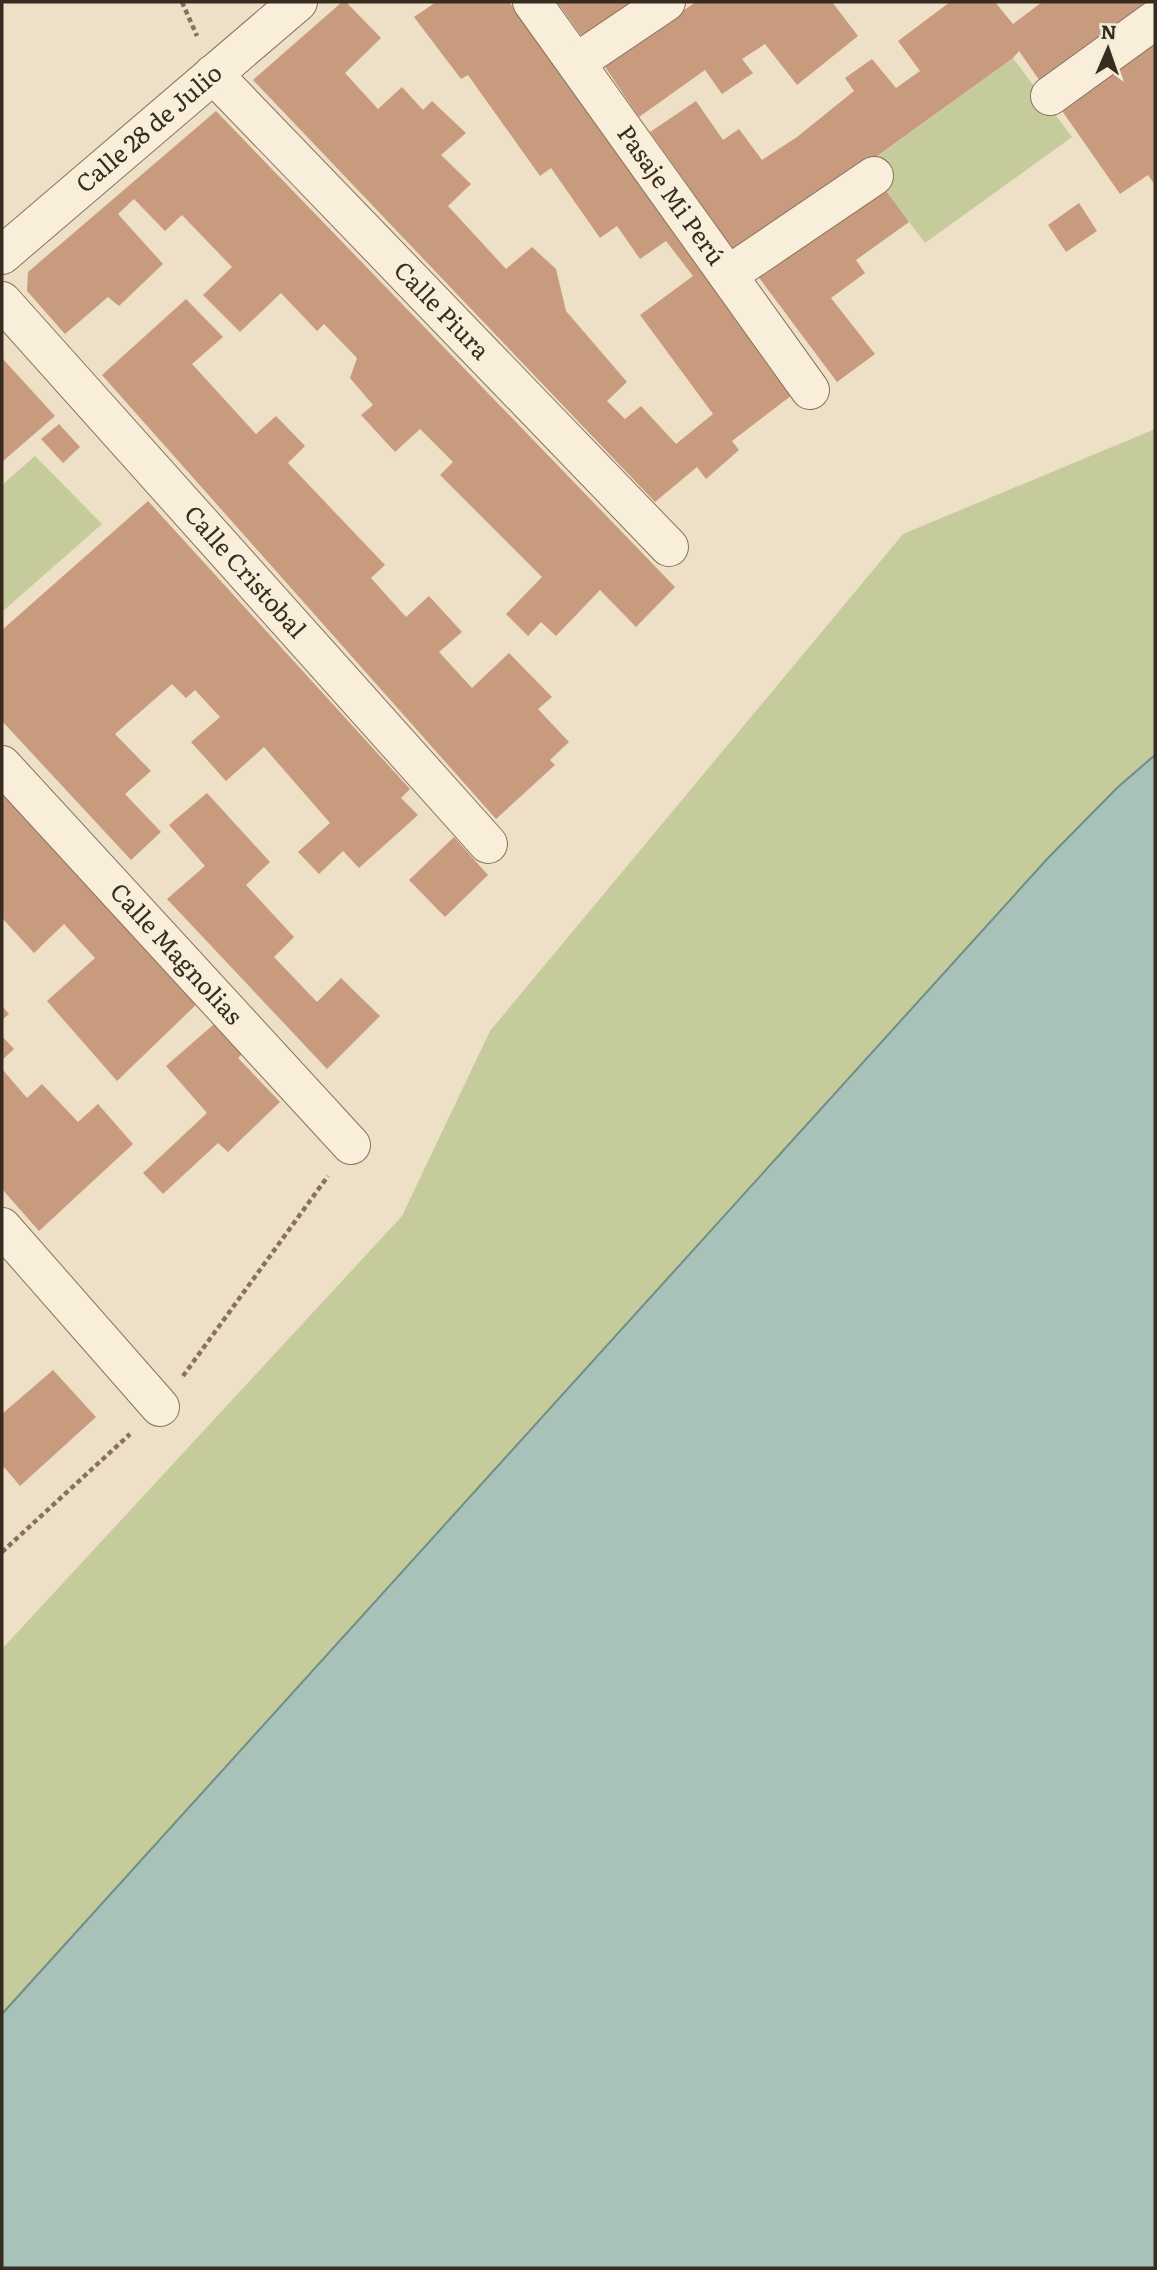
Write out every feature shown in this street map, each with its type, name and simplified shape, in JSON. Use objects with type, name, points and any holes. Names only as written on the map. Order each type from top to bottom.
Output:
[{"type":"street","name":"Calle 28 de Julio","points":[[2,255],[298,2]]},
{"type":"street","name":"Pasaje Mi Perú","points":[[532,2],[810,390]]},
{"type":"street","points":[[576,62],[666,2]]},
{"type":"street","points":[[1050,96],[1155,20]]},
{"type":"street","name":"Calle Piura","points":[[213,74],[669,547]]},
{"type":"street","points":[[728,275],[874,176]]},
{"type":"street","name":"Calle Cristobal","points":[[2,301],[488,844]]},
{"type":"street","name":"Calle Magnolias","points":[[2,765],[352,1144]]},
{"type":"street","points":[[2,1227],[160,1407]]},
{"type":"path","points":[[2,1552],[160,1407],[352,1144]]},
{"type":"green space","points":[[1013,58],[1072,137],[925,243],[866,165]]},
{"type":"green space","points":[[1155,429],[1155,755],[1118,787],[1048,858],[2,2014],[2,1649],[402,1216],[490,1031],[903,534]]},
{"type":"green space","points":[[35,456],[102,524],[2,612],[2,485]]},
{"type":"water","points":[[1155,755],[1155,2268],[2,2268],[2,2014],[1048,858],[1118,787]]},
{"type":"building","points":[[342,2],[346,2],[381,38],[345,73],[378,109],[402,87],[423,110],[432,101],[466,133],[441,155],[471,184],[448,206],[506,269],[532,247],[556,269],[566,311],[627,382],[607,401],[625,419],[641,406],[676,444],[713,414],[640,315],[693,276],[666,241],[640,259],[617,226],[600,238],[551,168],[540,176],[468,75],[461,79],[414,17],[436,2],[509,2],[796,392],[732,441],[739,450],[706,479],[697,467],[655,502],[253,80]]},
{"type":"building","points":[[557,2],[636,2],[583,38]]},
{"type":"building","points":[[696,2],[832,2],[858,36],[797,85],[765,44],[742,59],[753,73],[722,94],[705,70],[639,117],[603,64]]},
{"type":"building","points":[[950,2],[995,2],[1013,24],[1042,2],[1155,2],[1042,84],[1019,51],[865,165],[736,253],[650,132],[696,101],[723,140],[739,129],[762,160],[797,137],[854,91],[845,78],[872,59],[896,88],[920,71],[898,41]]},
{"type":"building","points":[[1155,40],[1155,185],[1148,175],[1120,194],[1058,105]]},
{"type":"building","points":[[216,111],[675,587],[636,627],[600,590],[556,636],[541,622],[528,636],[506,614],[542,577],[440,475],[453,462],[420,429],[395,452],[361,415],[373,405],[350,378],[357,358],[324,324],[317,331],[281,293],[240,332],[203,295],[232,267],[182,215],[165,231],[134,199],[118,214],[163,264],[119,306],[108,297],[65,334],[27,291],[28,272]]},
{"type":"building","points":[[883,187],[909,222],[856,260],[865,273],[831,298],[875,354],[837,382],[754,271]]},
{"type":"building","points":[[1079,203],[1097,231],[1066,252],[1048,225]]},
{"type":"building","points":[[186,299],[223,337],[192,364],[256,434],[276,416],[305,446],[288,463],[385,565],[371,578],[406,617],[429,596],[462,632],[439,652],[472,688],[509,653],[552,697],[538,709],[569,742],[550,760],[555,765],[496,819],[102,375]]},
{"type":"building","points":[[2,358],[55,416],[2,462]]},
{"type":"building","points":[[59,424],[80,447],[63,463],[41,439]]},
{"type":"building","points":[[148,501],[410,789],[401,798],[418,815],[359,868],[343,851],[319,874],[298,852],[330,823],[264,747],[226,781],[191,742],[220,717],[195,690],[186,698],[172,684],[115,734],[151,771],[125,794],[161,832],[131,860],[2,721],[2,630]]},
{"type":"building","points":[[2,783],[202,999],[117,1081],[47,1001],[95,958],[64,924],[34,953],[2,918]]},
{"type":"building","points":[[207,793],[270,862],[246,885],[294,937],[274,957],[317,1002],[341,978],[380,1016],[327,1069],[167,899],[205,866],[169,825]]},
{"type":"building","points":[[454,837],[488,875],[445,917],[409,880]]},
{"type":"building","points":[[2,1006],[9,1014],[2,1020]]},
{"type":"building","points":[[221,1018],[248,1048],[238,1058],[280,1102],[228,1152],[218,1143],[163,1194],[143,1173],[207,1113],[166,1066]]},
{"type":"building","points":[[2,1036],[14,1049],[2,1060]]},
{"type":"building","points":[[2,1069],[27,1098],[42,1084],[78,1122],[98,1104],[133,1144],[39,1231],[2,1189]]},
{"type":"building","points":[[53,1370],[96,1417],[20,1486],[4,1467],[2,1469],[2,1414]]}]
